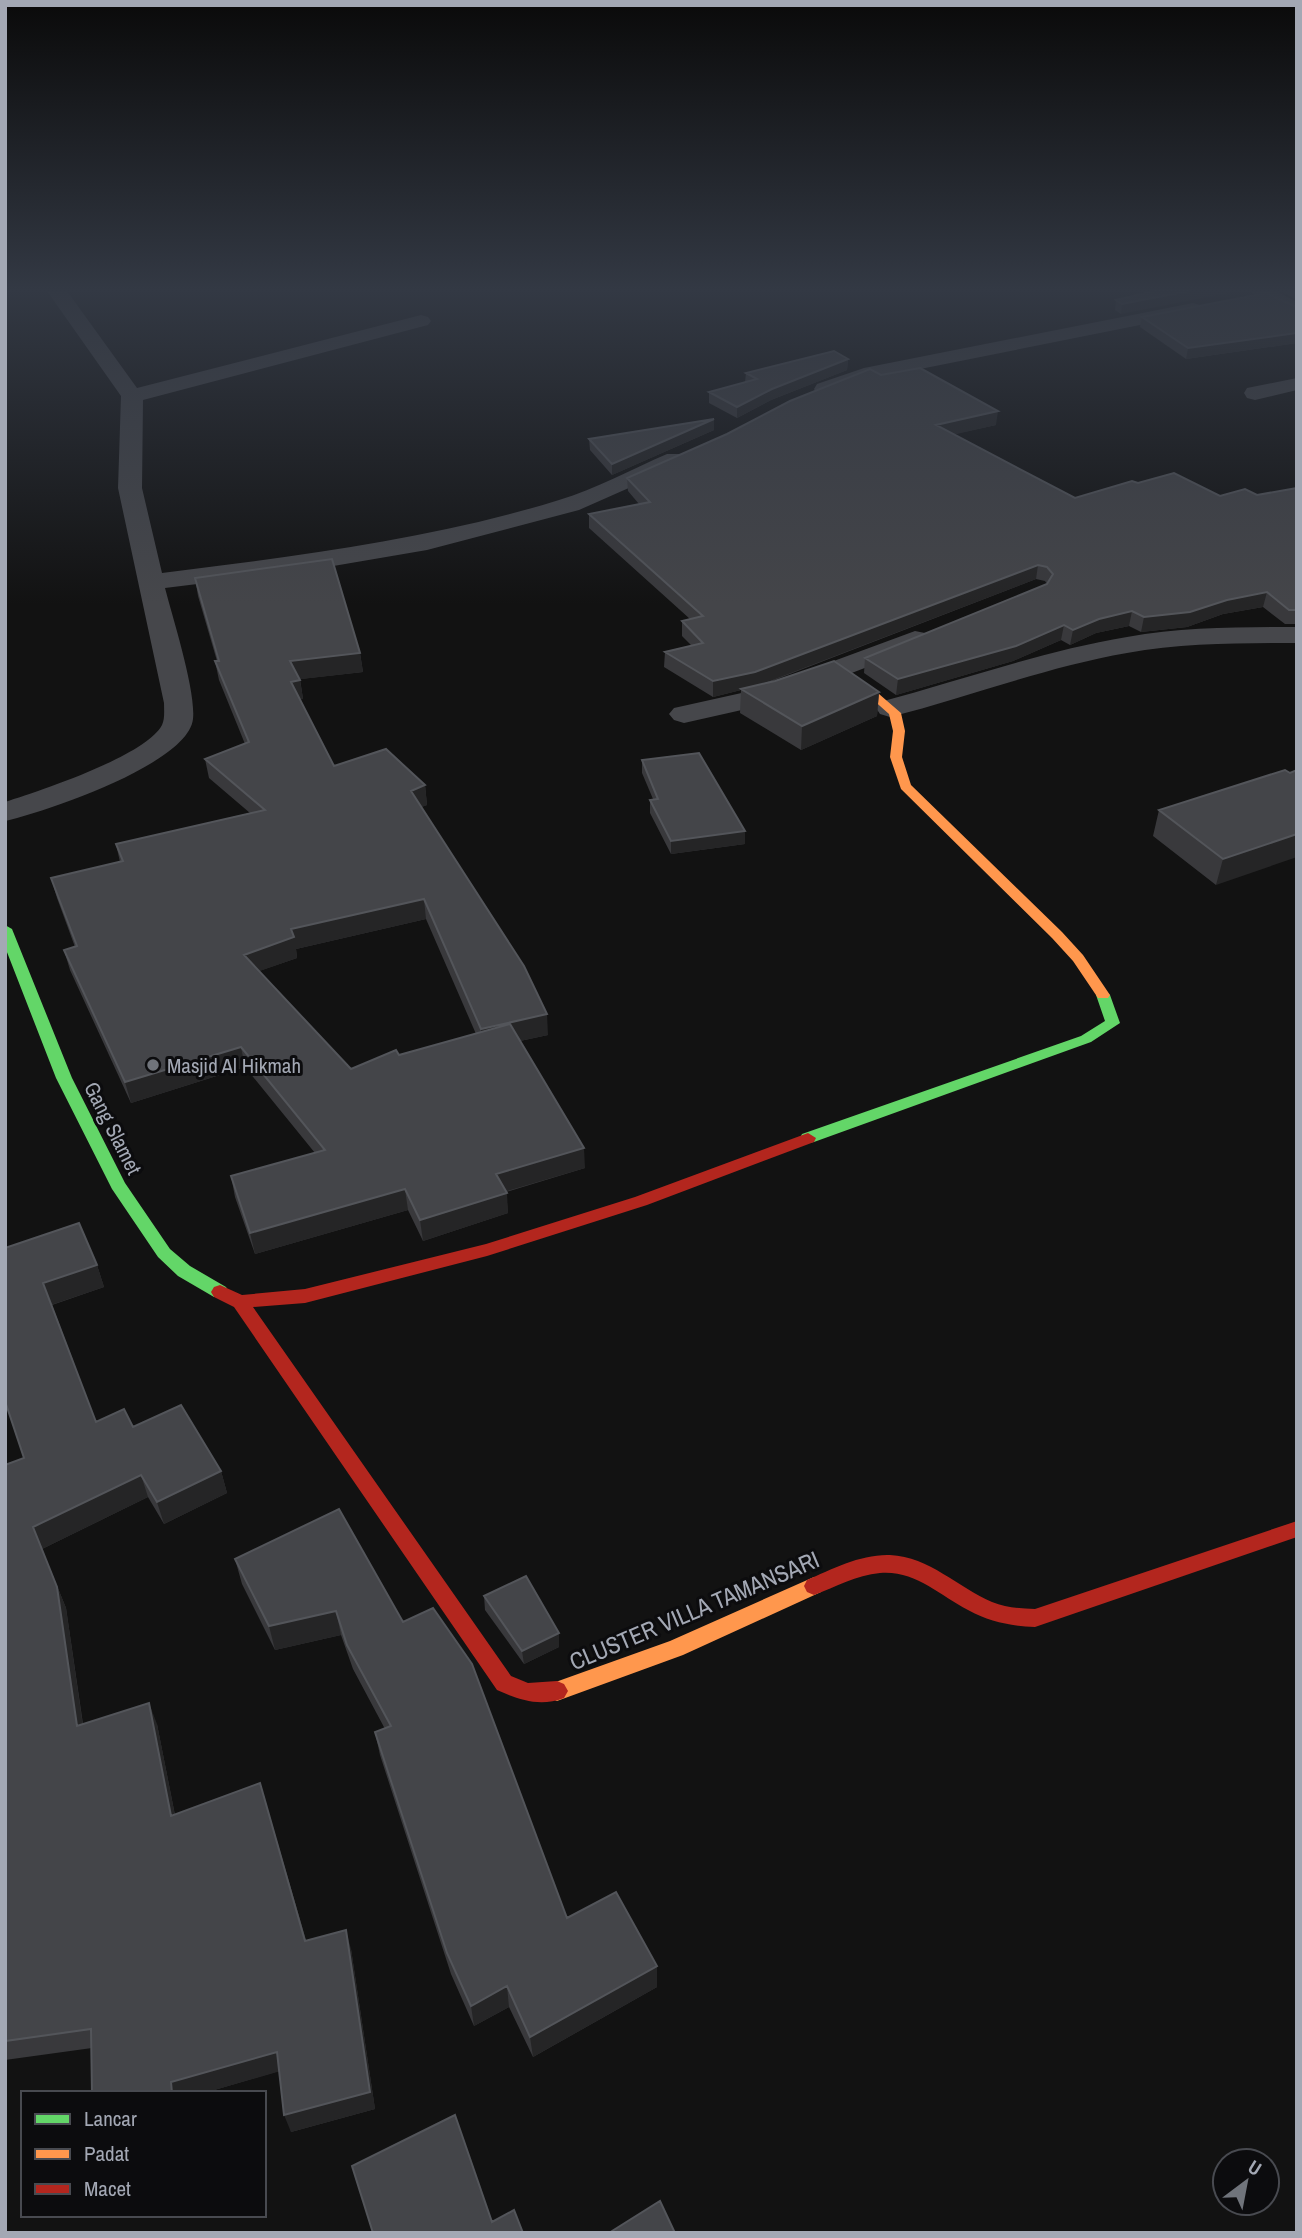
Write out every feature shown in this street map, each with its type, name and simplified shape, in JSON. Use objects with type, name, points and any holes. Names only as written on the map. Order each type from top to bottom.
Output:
[{"type":"street","points":[[804,397],[808,395]]},
{"type":"street","points":[[5,812],[110,773],[158,744],[175,729],[178,721],[178,703],[130,488],[132,396]]},
{"type":"street","points":[[152,582],[310,562],[427,542],[570,505],[695,450]]},
{"type":"street","points":[[684,714],[763,697],[936,631]]},
{"type":"street","points":[[890,708],[1038,664],[1128,645],[1232,635],[1297,635]]},
{"type":"street","points":[[240,1302],[305,1296],[487,1250],[577,1222],[641,1201],[861,1118],[1086,1040],[1112,1023],[1102,991],[1056,934],[905,786],[895,757],[898,720],[890,708],[836,671]]},
{"type":"street","name":"Gang Slamet","points":[[5,929],[41,1027],[104,1163],[131,1206],[166,1256],[193,1279],[240,1302]]},
{"type":"street","name":"CLUSTER VILLA TAMANSARI","points":[[240,1302],[504,1684],[530,1695],[552,1693],[676,1648],[849,1570],[866,1565],[885,1564],[916,1569],[990,1614],[1019,1621],[1035,1618],[1297,1529]]},
{"type":"building","points":[[715,395],[759,395],[737,407]]},
{"type":"building","points":[[804,395],[970,395],[998,411],[936,425],[1075,498],[1132,481],[1138,483],[1174,473],[1220,496],[1245,489],[1257,495],[1297,488],[1297,610],[1289,610],[1267,592],[1227,600],[1190,612],[1144,617],[1132,611],[1099,619],[1073,630],[1064,625],[1016,646],[898,679],[865,658],[1047,584],[1053,574],[1047,567],[1038,565],[755,672],[713,681],[665,652],[703,643],[682,621],[703,616],[589,514],[650,502],[627,478],[727,434]]},
{"type":"building","points":[[714,419],[612,464],[589,439]]},
{"type":"building","points":[[332,559],[360,653],[290,661],[300,680],[291,682],[334,766],[386,749],[425,785],[411,791],[524,966],[547,1014],[481,1029],[424,899],[291,929],[294,937],[244,955],[351,1069],[396,1050],[399,1055],[510,1024],[584,1148],[496,1174],[507,1193],[420,1220],[405,1189],[250,1233],[231,1176],[325,1150],[241,1047],[125,1082],[64,950],[77,946],[51,878],[123,861],[116,844],[265,810],[205,759],[249,742],[215,661],[219,661],[195,578]]},
{"type":"building","points":[[834,661],[879,692],[802,726],[741,689],[775,681]]},
{"type":"building","points":[[699,753],[745,831],[671,841],[650,800],[658,799],[642,760]]},
{"type":"building","points":[[1285,770],[1290,773],[1297,770],[1297,834],[1223,859],[1159,810]]},
{"type":"building","points":[[79,1223],[97,1265],[43,1283],[96,1422],[124,1409],[133,1427],[181,1405],[221,1471],[157,1502],[141,1475],[33,1527],[57,1587],[77,1726],[149,1703],[171,1816],[260,1783],[305,1941],[346,1930],[370,2092],[284,2115],[277,2052],[171,2082],[172,2091],[92,2091],[91,2029],[5,2041],[5,1465],[24,1458],[5,1401],[5,1248]]},
{"type":"building","points":[[339,1509],[403,1622],[433,1608],[472,1664],[567,1918],[616,1892],[657,1966],[530,2037],[507,1986],[471,2006],[447,1953],[375,1732],[391,1726],[347,1645],[336,1611],[269,1626],[235,1559]]},
{"type":"building","points":[[526,1576],[559,1633],[522,1651],[484,1596]]},
{"type":"building","points":[[455,2115],[492,2222],[514,2210],[523,2233],[373,2233],[352,2166]]},
{"type":"building","points":[[660,2201],[675,2233],[609,2233]]},
{"type":"traffic: fast","points":[[5,929],[64,1078],[118,1185],[164,1253],[184,1271],[220,1292]]},
{"type":"traffic: fast","points":[[808,1138],[1086,1039],[1113,1023],[1103,995]]},
{"type":"traffic: slow","points":[[836,671],[875,696],[895,713],[899,731],[896,757],[905,786],[1057,935],[1078,958],[1103,995]]},
{"type":"traffic: slow","points":[[557,1691],[676,1648],[814,1586]]},
{"type":"traffic: jam","points":[[240,1302],[305,1296],[487,1250],[641,1201],[808,1138]]},
{"type":"traffic: jam","points":[[220,1292],[240,1302],[504,1683],[527,1693],[557,1691]]},
{"type":"traffic: jam","points":[[814,1586],[861,1568],[891,1564],[910,1567],[927,1574],[992,1612],[1012,1617],[1035,1618],[1297,1529]]},
{"type":"place","name":"Masjid Al Hikmah","points":[[153,1065]]}]
